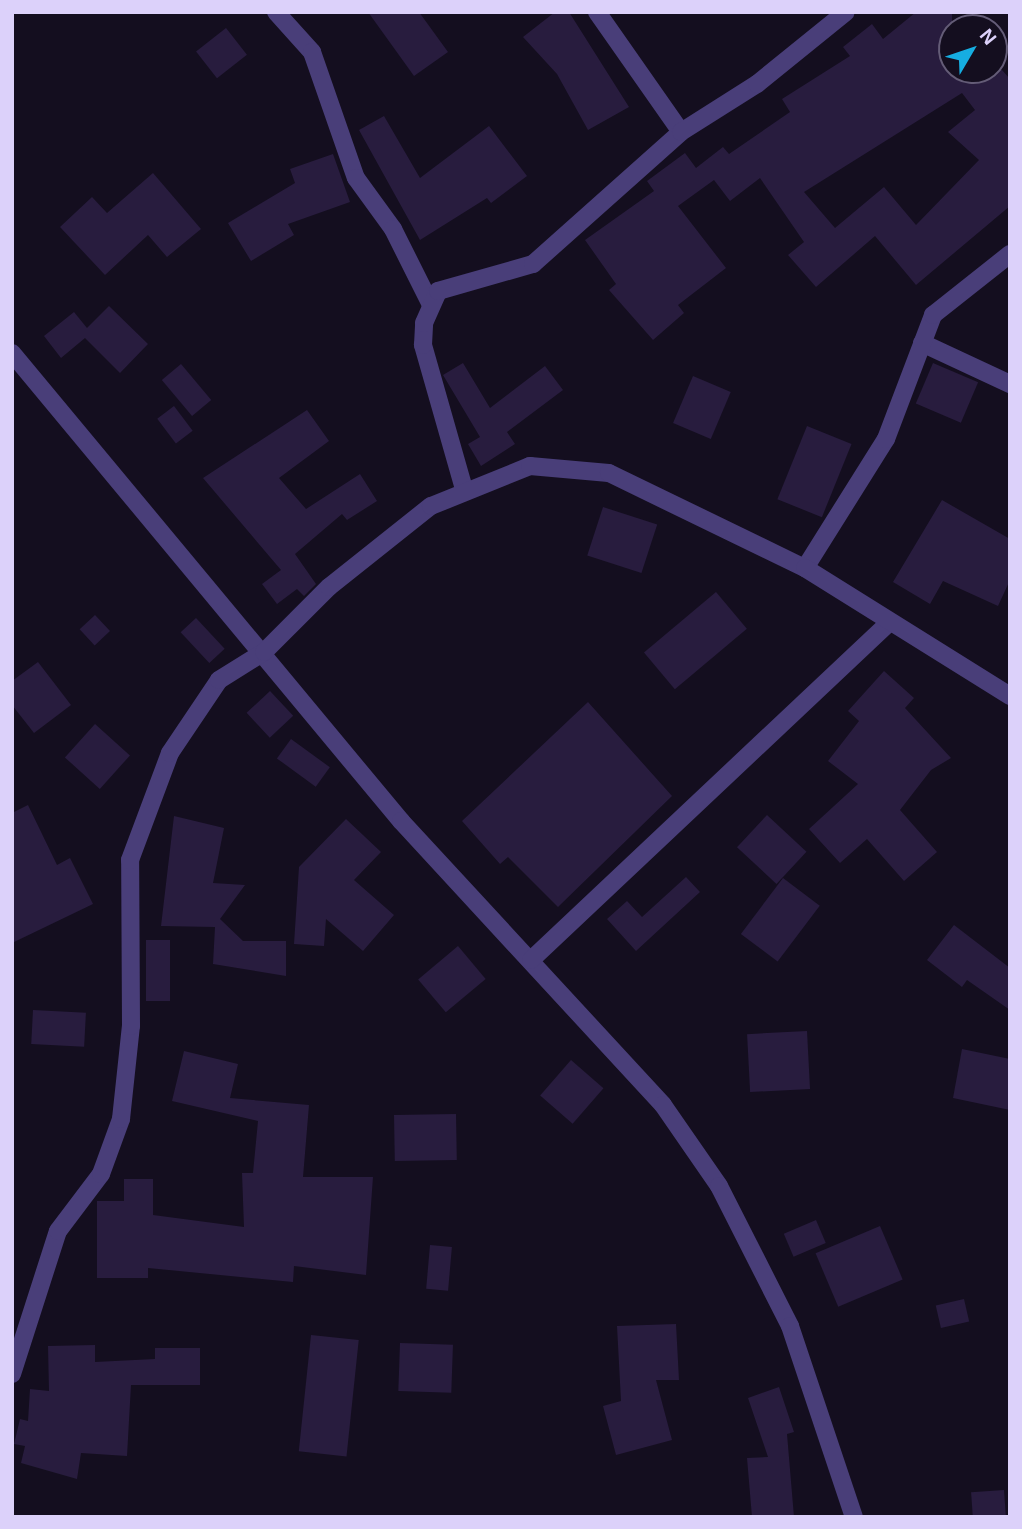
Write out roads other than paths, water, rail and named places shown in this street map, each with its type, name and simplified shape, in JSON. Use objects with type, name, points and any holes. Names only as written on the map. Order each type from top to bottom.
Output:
[{"type":"street","points":[[276,12],[312,52],[356,178],[393,229],[430,303],[423,345],[464,489]]},
{"type":"street","points":[[597,12],[681,132]]},
{"type":"street","points":[[430,303],[451,284],[533,264],[681,132],[757,84],[846,12]]},
{"type":"street","points":[[805,568],[886,439],[933,315],[1010,254]]},
{"type":"street","points":[[922,343],[1010,384]]},
{"type":"street","points":[[12,353],[264,652],[401,821],[663,1105],[719,1186],[790,1326],[854,1517]]},
{"type":"street","points":[[12,1374],[58,1231],[101,1174],[121,1119],[131,1026],[127,896],[140,820],[193,713],[219,680],[264,652],[378,547],[464,489],[530,466],[609,473],[805,568],[888,624],[1010,696]]},
{"type":"street","points":[[531,960],[888,624]]}]
